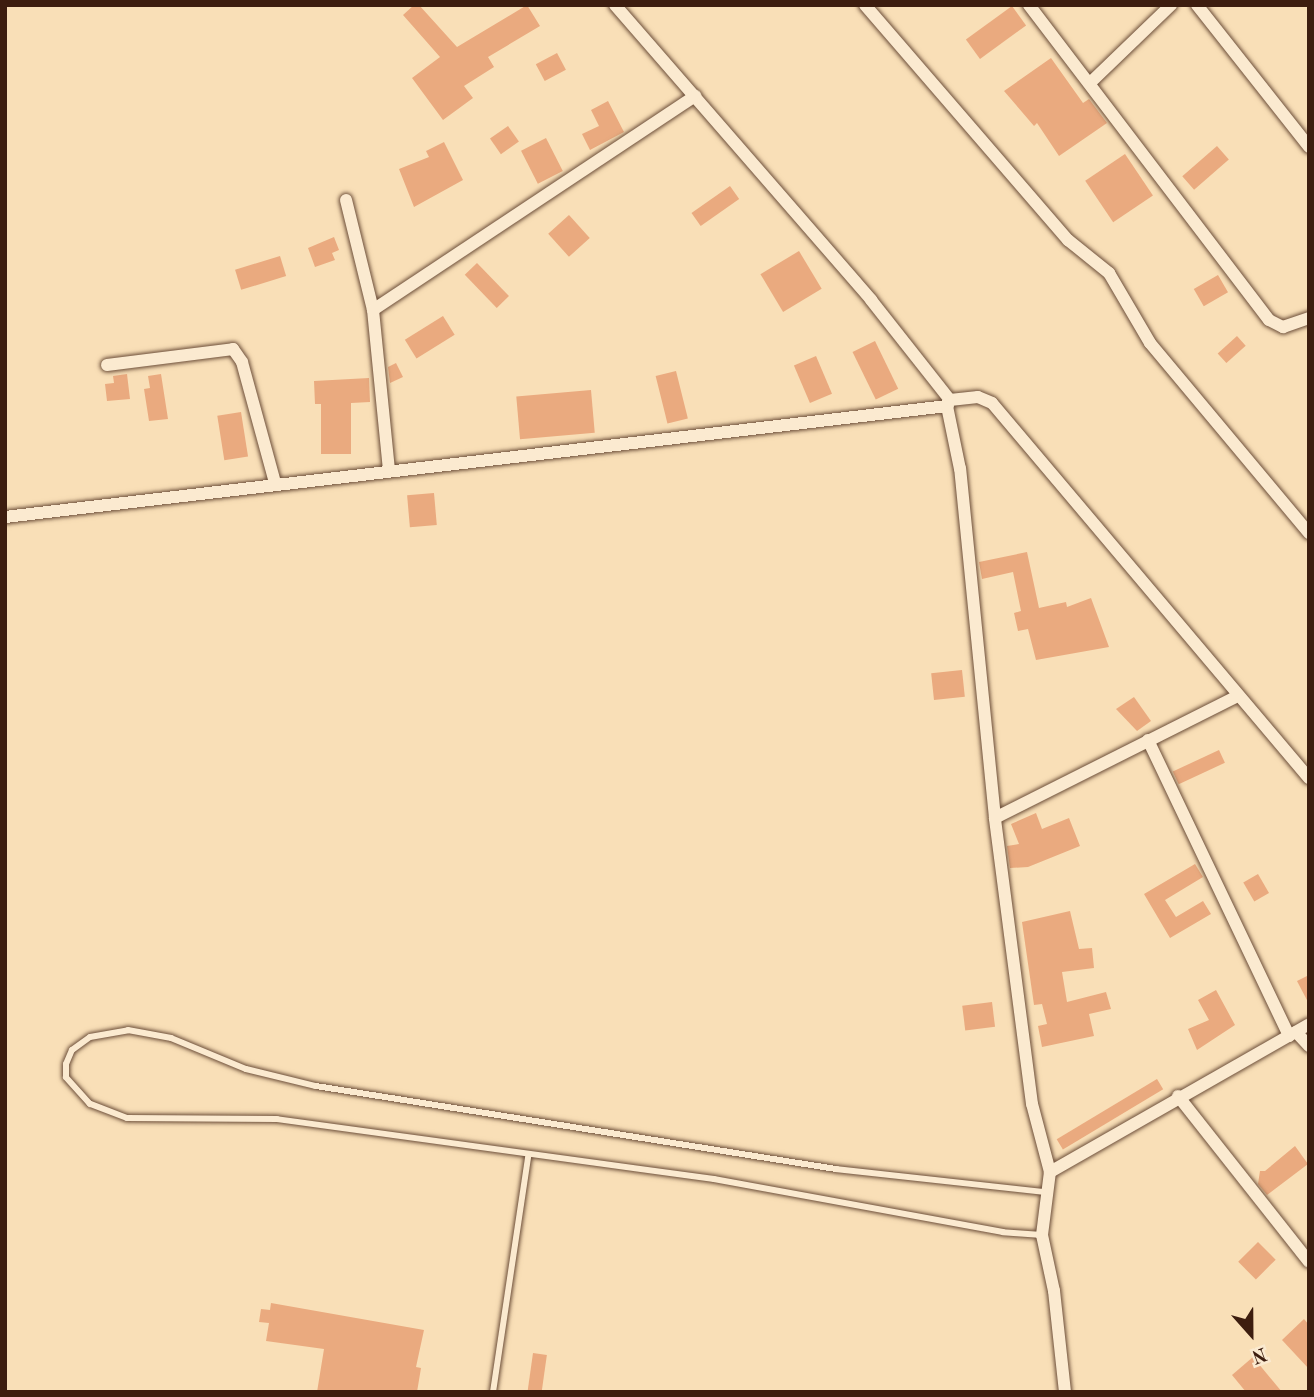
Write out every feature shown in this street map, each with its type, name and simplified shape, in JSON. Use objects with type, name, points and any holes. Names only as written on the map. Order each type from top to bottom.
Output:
[{"type":"street","points":[[615,5],[872,300],[948,403],[960,469],[978,623],[995,818],[1031,1104],[1050,1172],[1045,1192],[1042,1235],[1054,1291],[1065,1392]]},
{"type":"street","points":[[865,5],[1068,240],[1109,273],[1150,344],[1309,533]]},
{"type":"street","points":[[1029,5],[1091,82],[1269,320],[1283,327],[1309,318]]},
{"type":"street","points":[[1091,82],[1171,5]]},
{"type":"street","points":[[1197,5],[1304,131],[1309,147]]},
{"type":"street","points":[[373,310],[695,96]]},
{"type":"street","points":[[346,200],[373,310],[389,470]]},
{"type":"street","points":[[107,365],[233,349],[242,362],[275,482]]},
{"type":"street","points":[[5,517],[275,482],[948,403],[971,397],[992,403],[1309,778]]},
{"type":"street","points":[[995,818],[1238,696]]},
{"type":"street","points":[[1148,740],[1293,1034],[1309,1046]]},
{"type":"street","points":[[1050,1172],[1309,1024]]},
{"type":"street","points":[[1178,1097],[1309,1262]]},
{"type":"lane","points":[[1042,1235],[1003,1232],[714,1179],[528,1157],[277,1119],[127,1118],[90,1104],[66,1077],[66,1064],[72,1050],[90,1037],[128,1030],[171,1038],[246,1069],[316,1086],[836,1169],[1045,1192]]},
{"type":"lane","points":[[493,1392],[528,1157]]},
{"type":"building","points":[[414,5],[419,5],[457,47],[527,5],[540,26],[488,57],[494,67],[464,86],[473,98],[443,120],[412,78],[440,57],[403,15]]},
{"type":"building","points":[[1012,6],[1026,25],[980,59],[966,40]]},
{"type":"building","points":[[557,53],[566,70],[545,81],[536,64]]},
{"type":"building","points":[[1051,58],[1083,103],[1089,99],[1107,123],[1059,156],[1037,123],[1034,126],[1004,91]]},
{"type":"building","points":[[608,101],[624,132],[590,150],[582,134],[599,126],[591,110]]},
{"type":"building","points":[[508,126],[519,142],[501,154],[490,139]]},
{"type":"building","points":[[546,138],[563,171],[538,184],[521,151]]},
{"type":"building","points":[[444,142],[463,180],[414,207],[399,169],[429,157],[426,151]]},
{"type":"building","points":[[1217,146],[1229,160],[1194,190],[1182,176]]},
{"type":"building","points":[[1125,154],[1153,195],[1113,222],[1085,181]]},
{"type":"building","points":[[730,186],[739,199],[701,226],[691,213]]},
{"type":"building","points":[[569,215],[590,238],[569,257],[548,234]]},
{"type":"building","points":[[334,237],[339,250],[332,253],[335,260],[315,267],[308,248]]},
{"type":"building","points":[[799,251],[822,289],[783,312],[760,274]]},
{"type":"building","points":[[280,256],[286,276],[241,290],[235,270]]},
{"type":"building","points":[[477,263],[509,296],[497,308],[465,275]]},
{"type":"building","points":[[1218,275],[1228,292],[1204,306],[1194,289]]},
{"type":"building","points":[[443,316],[455,335],[416,359],[405,340]]},
{"type":"building","points":[[1237,336],[1246,346],[1226,363],[1218,353]]},
{"type":"building","points":[[875,341],[898,389],[876,400],[853,352]]},
{"type":"building","points":[[816,356],[832,394],[810,403],[794,365]]},
{"type":"building","points":[[396,363],[403,377],[390,383],[388,367]]},
{"type":"building","points":[[676,371],[688,419],[667,424],[656,376]]},
{"type":"building","points":[[127,374],[130,399],[107,401],[105,384],[114,383],[113,376]]},
{"type":"building","points":[[161,374],[168,419],[149,421],[144,389],[150,388],[148,376]]},
{"type":"building","points":[[369,378],[370,402],[351,403],[351,454],[321,454],[321,404],[315,404],[314,381]]},
{"type":"building","points":[[591,390],[595,433],[520,439],[516,397]]},
{"type":"building","points":[[241,412],[248,456],[224,460],[217,416]]},
{"type":"building","points":[[434,493],[437,525],[410,527],[407,495]]},
{"type":"building","points":[[1027,552],[1039,608],[1066,602],[1067,607],[1091,598],[1109,647],[1036,660],[1028,629],[1018,631],[1014,613],[1021,611],[1013,572],[982,579],[979,562]]},
{"type":"building","points":[[962,670],[965,697],[934,700],[931,673]]},
{"type":"building","points":[[1134,697],[1151,721],[1137,731],[1116,709]]},
{"type":"building","points":[[1219,750],[1225,763],[1179,784],[1173,772]]},
{"type":"building","points":[[1036,813],[1042,829],[1069,818],[1080,846],[1028,867],[1010,868],[1007,846],[1019,844],[1011,824]]},
{"type":"building","points":[[1195,864],[1203,877],[1165,900],[1176,917],[1203,901],[1211,914],[1170,938],[1144,894]]},
{"type":"building","points":[[1258,874],[1269,893],[1254,902],[1243,883]]},
{"type":"building","points":[[1070,911],[1079,949],[1092,948],[1094,968],[1062,972],[1067,1002],[1106,992],[1111,1009],[1089,1014],[1094,1036],[1042,1047],[1038,1026],[1047,1024],[1042,1004],[1034,1005],[1022,922]]},
{"type":"building","points":[[1309,975],[1309,1004],[1297,981]]},
{"type":"building","points":[[1216,990],[1235,1025],[1197,1050],[1188,1029],[1209,1020],[1198,1000]]},
{"type":"building","points":[[992,1002],[995,1027],[965,1030],[962,1006]]},
{"type":"building","points":[[1157,1079],[1163,1089],[1063,1150],[1057,1139]]},
{"type":"building","points":[[1295,1146],[1308,1164],[1267,1195],[1258,1184],[1260,1171],[1265,1171]]},
{"type":"building","points":[[1258,1242],[1276,1260],[1256,1279],[1238,1262]]},
{"type":"building","points":[[271,1303],[424,1330],[416,1367],[421,1368],[417,1392],[317,1392],[324,1349],[266,1341],[269,1323],[259,1322],[261,1309],[270,1310]]},
{"type":"building","points":[[1304,1319],[1309,1325],[1309,1369],[1282,1340]]},
{"type":"building","points":[[533,1353],[547,1355],[542,1392],[528,1392]]},
{"type":"building","points":[[1253,1357],[1282,1392],[1246,1392],[1232,1375]]}]
